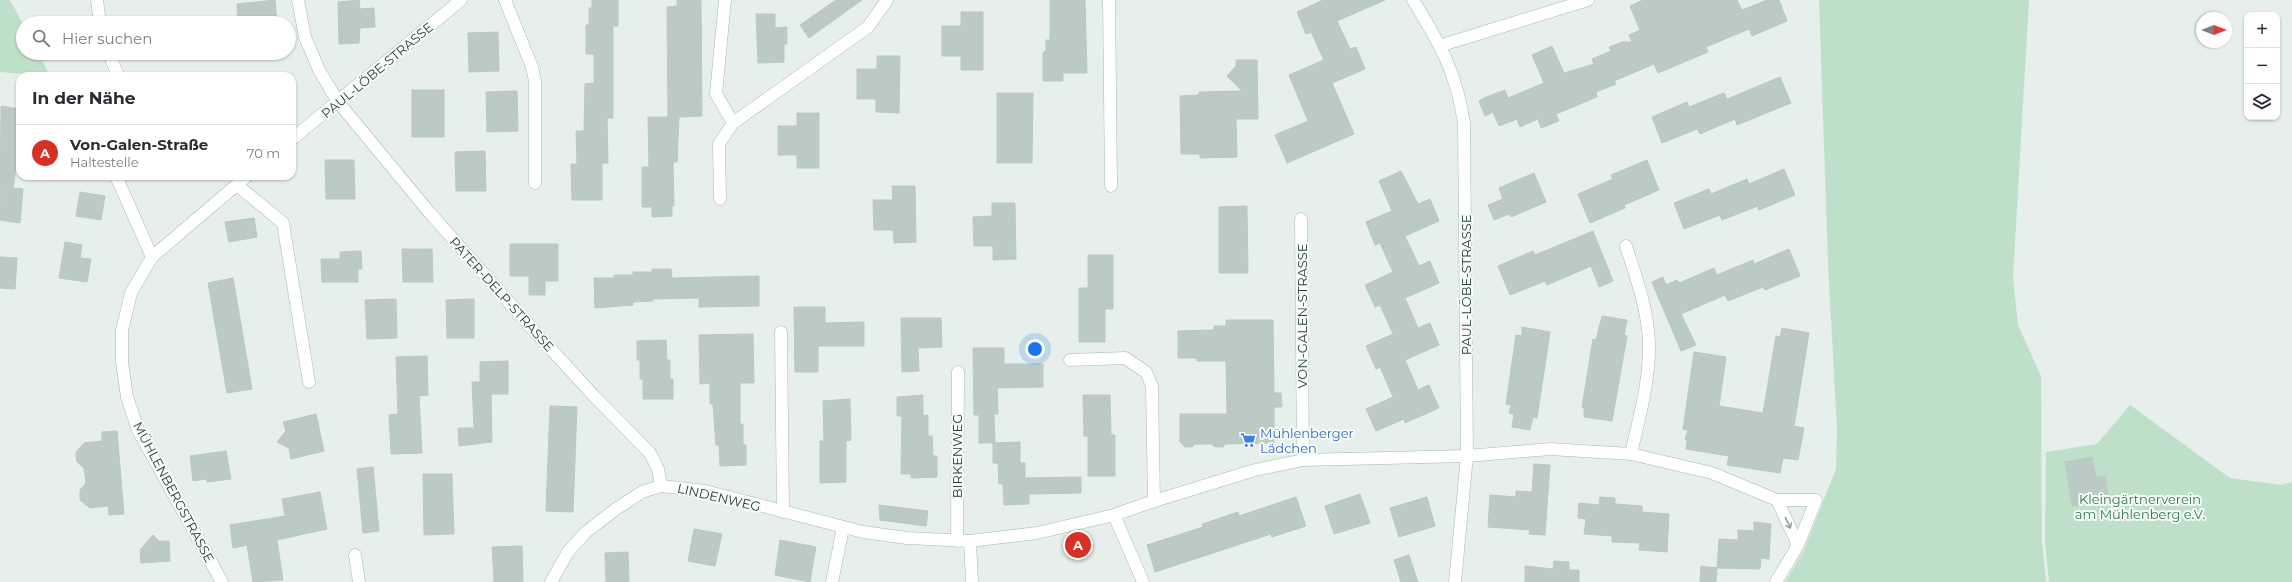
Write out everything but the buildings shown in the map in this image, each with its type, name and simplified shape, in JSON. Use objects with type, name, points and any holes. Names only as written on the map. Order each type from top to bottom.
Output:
[{"type":"street","points":[[97,0],[99,16]]},
{"type":"street","name":"PATER-DELP-STRASSE","points":[[298,0],[305,37],[319,70],[338,102],[429,212],[533,330],[593,396],[650,453],[658,469],[661,486]]},
{"type":"street","name":"PAUL-LÖBE-STRASSE","points":[[296,136],[461,0]]},
{"type":"street","points":[[505,0],[532,66],[535,81],[535,183]]},
{"type":"street","points":[[725,0],[716,94],[734,122]]},
{"type":"street","points":[[720,199],[719,144],[734,122],[868,27],[887,0]]},
{"type":"street","points":[[1109,0],[1111,186]]},
{"type":"street","name":"PAUL-LÖBE-STRASSE","points":[[1413,0],[1442,46],[1460,98],[1465,137],[1467,456],[1455,582]]},
{"type":"street","points":[[1442,46],[1588,0]]},
{"type":"street","points":[[112,60],[116,72]]},
{"type":"street","points":[[118,180],[152,256],[243,180]]},
{"type":"street","points":[[237,185],[282,223],[309,382]]},
{"type":"street","name":"VON-GALEN-STRASSE","points":[[1301,219],[1303,460]]},
{"type":"street","points":[[1626,246],[1645,309],[1649,342],[1647,376],[1631,454]]},
{"type":"street","name":"MÜHLENBERGSTRASSE","points":[[152,256],[131,294],[122,330],[122,362],[127,397],[138,430],[222,582]]},
{"type":"street","points":[[781,332],[783,512]]},
{"type":"street","points":[[1070,360],[1125,358],[1146,372],[1152,386],[1154,501]]},
{"type":"street","name":"BIRKENWEG","points":[[957,541],[958,372]]},
{"type":"street","points":[[832,582],[843,528],[907,538],[970,541],[1038,533],[1114,515],[1255,470],[1303,460],[1467,456],[1550,448],[1631,454],[1712,473],[1777,500],[1816,500],[1798,545],[1776,582]]},
{"type":"street","name":"LINDENWEG","points":[[552,582],[568,552],[586,532],[636,496],[661,486],[704,491],[843,528]]},
{"type":"street","points":[[1777,500],[1798,545]]},
{"type":"street","points":[[1114,515],[1143,582]]},
{"type":"street","points":[[970,541],[972,582]]},
{"type":"street","points":[[355,555],[359,582]]},
{"type":"green space","points":[[0,0],[10,0],[19,16],[16,16],[16,60],[42,60],[48,72],[16,72],[16,73],[0,72]]},
{"type":"green space","points":[[1819,0],[2029,0],[2013,278],[2018,325],[2041,376],[2042,541],[2046,582],[1785,582],[1804,550],[1836,469],[1837,429],[1828,264]]},
{"type":"green space","name":"Kleingärtnerverein am Mühlenberg e.V.","points":[[2130,405],[2230,478],[2281,485],[2292,482],[2292,582],[2049,582],[2045,541],[2046,452],[2097,444]]},
{"type":"place","name":"Mühlenberger Lädchen","points":[[1248,440]]},
{"type":"place","name":"Von-Galen-Straße","points":[[1078,545]]}]
